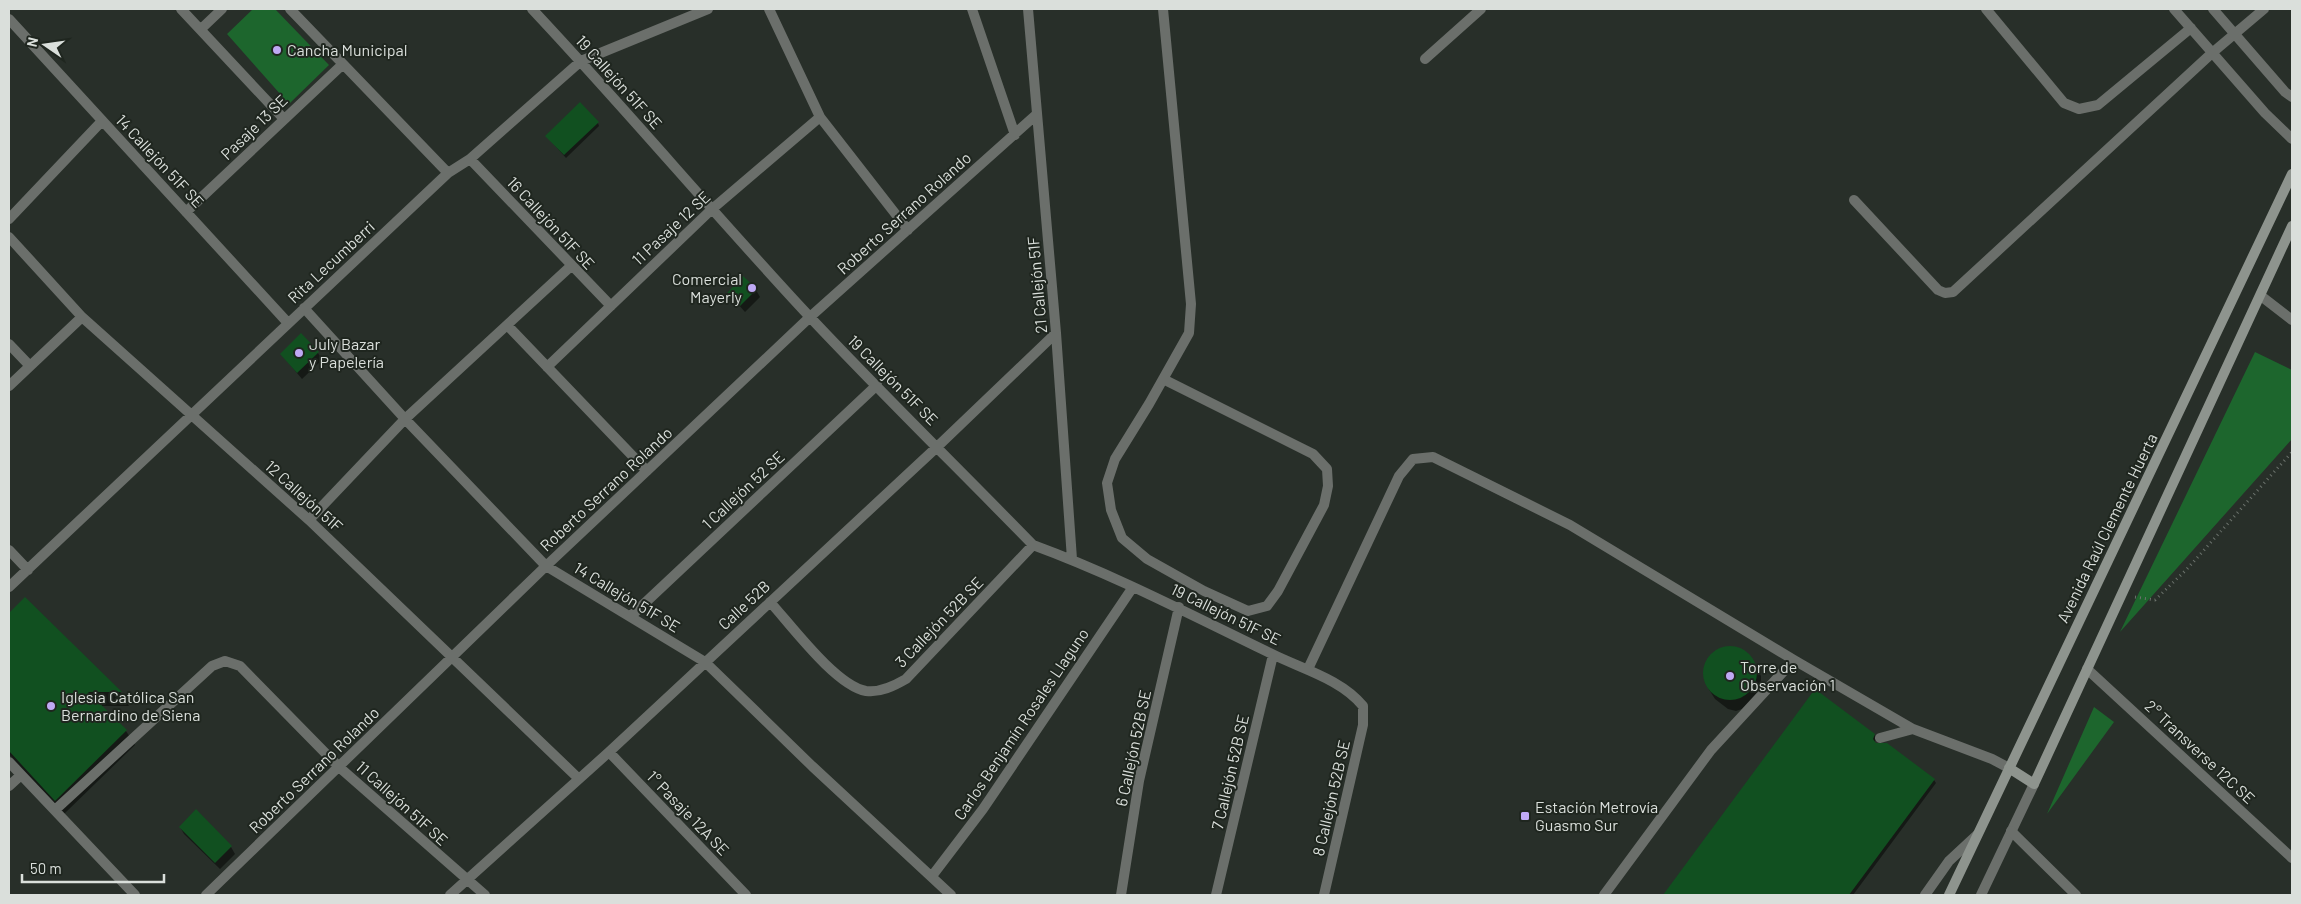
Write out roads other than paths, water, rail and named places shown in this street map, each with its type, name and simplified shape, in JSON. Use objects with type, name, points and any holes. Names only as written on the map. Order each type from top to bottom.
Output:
[{"type":"street","points":[[181,9],[284,119]]},
{"type":"street","points":[[201,30],[222,9]]},
{"type":"street","points":[[290,9],[448,173]]},
{"type":"street","name":"19 Callejón 51F SE","points":[[532,9],[581,61],[711,210],[810,317],[1033,545],[1072,559],[1179,607],[1354,694],[1363,706]]},
{"type":"street","name":"Rita Lecumberri","points":[[9,587],[448,173],[470,159],[581,61],[708,9]]},
{"type":"street","points":[[769,9],[820,117],[908,230]]},
{"type":"street","points":[[972,9],[1015,135]]},
{"type":"street","name":"21 Callejón 51F","points":[[1028,9],[1056,333],[1072,559]]},
{"type":"street","points":[[1163,9],[1191,304],[1189,333],[1115,459],[1107,483],[1111,510],[1122,538],[1147,559],[1248,611],[1267,606],[1278,591],[1324,505],[1328,486],[1327,469],[1313,454],[1163,379]]},
{"type":"street","points":[[1425,59],[1481,9]]},
{"type":"street","points":[[1986,9],[2064,103],[2079,109],[2098,104],[2191,28]]},
{"type":"street","points":[[2174,9],[2265,113],[2292,139]]},
{"type":"street","points":[[2213,9],[2285,92],[2292,97]]},
{"type":"street","points":[[1854,200],[1938,290],[1945,293],[1953,292],[2212,53],[2264,9]]},
{"type":"street","name":"14 Callejón 51F SE","points":[[9,19],[288,323]]},
{"type":"street","name":"Pasaje 13 SE","points":[[186,212],[343,64]]},
{"type":"street","name":"Roberto Serrano Rolando","points":[[206,895],[546,566],[810,317],[1037,114]]},
{"type":"street","name":"11 Pasaje 12 SE","points":[[548,367],[711,210],[820,117]]},
{"type":"street","points":[[9,219],[102,121]]},
{"type":"street","name":"16 Callejón 51F SE","points":[[470,159],[610,306]]},
{"type":"street","name":"Avenida Raúl Clemente Huerta","points":[[1949,895],[2292,174]]},
{"type":"street","points":[[1982,895],[2292,226]]},
{"type":"street","name":"12 Callejón 51F","points":[[9,237],[82,317],[309,520],[578,778]]},
{"type":"street","points":[[309,520],[406,419],[571,266]]},
{"type":"street","points":[[2261,296],[2292,320]]},
{"type":"street","name":"14 Callejón 51F SE","points":[[304,308],[406,419],[546,566],[705,662],[812,766],[951,895]]},
{"type":"street","points":[[9,386],[82,317]]},
{"type":"street","points":[[507,325],[647,471]]},
{"type":"street","name":"Calle 52B","points":[[450,895],[609,752],[937,447],[1056,333]]},
{"type":"street","points":[[9,344],[30,366]]},
{"type":"street","name":"1 Callejón 52 SE","points":[[631,616],[877,385]]},
{"type":"street","points":[[1308,670],[1399,476],[1413,459],[1433,457],[1570,525],[1794,660],[1913,729],[1992,759],[2034,784]]},
{"type":"street","name":"3 Callejón 52B SE","points":[[770,602],[834,672],[849,685],[867,691],[889,689],[906,680],[1033,545]]},
{"type":"street","points":[[9,550],[28,570]]},
{"type":"street","name":"Carlos Benjamín Rosales Llaguno","points":[[932,876],[983,809],[1133,587]]},
{"type":"street","name":"6 Callejón 52B SE","points":[[1121,895],[1139,781],[1179,607]]},
{"type":"street","name":"7 Callejón 52B SE","points":[[1216,895],[1274,655]]},
{"type":"street","points":[[1604,895],[1711,750],[1794,660]]},
{"type":"street","name":"11 Callejón 51F SE","points":[[56,810],[212,666],[225,661],[240,666],[339,767],[465,880],[485,895]]},
{"type":"street","name":"2° Transverse 12C SE","points":[[2087,669],[2292,858]]},
{"type":"street","name":"8 Callejón 52B SE","points":[[1324,895],[1363,725],[1363,706]]},
{"type":"street","points":[[1880,738],[1913,729]]},
{"type":"street","name":"1° Pasaje 12A SE","points":[[609,752],[746,895]]},
{"type":"street","points":[[9,762],[135,895]]},
{"type":"street","points":[[9,786],[21,775]]},
{"type":"street","points":[[2011,831],[2076,895]]},
{"type":"street","points":[[1925,895],[1949,861],[1978,834]]},
{"type":"place","name":"Cancha Municipal","points":[[277,50]]},
{"type":"place","name":"Comercial Mayerly","points":[[752,288]]},
{"type":"place","name":"July Bazar y Papelería","points":[[299,353]]},
{"type":"place","name":"Torre de Observación 1","points":[[1730,676]]},
{"type":"place","name":"Iglesia Católica San Bernardino de Siena","points":[[51,706]]},
{"type":"place","name":"Estación Metrovía Guasmo Sur","points":[[1525,816]]}]
